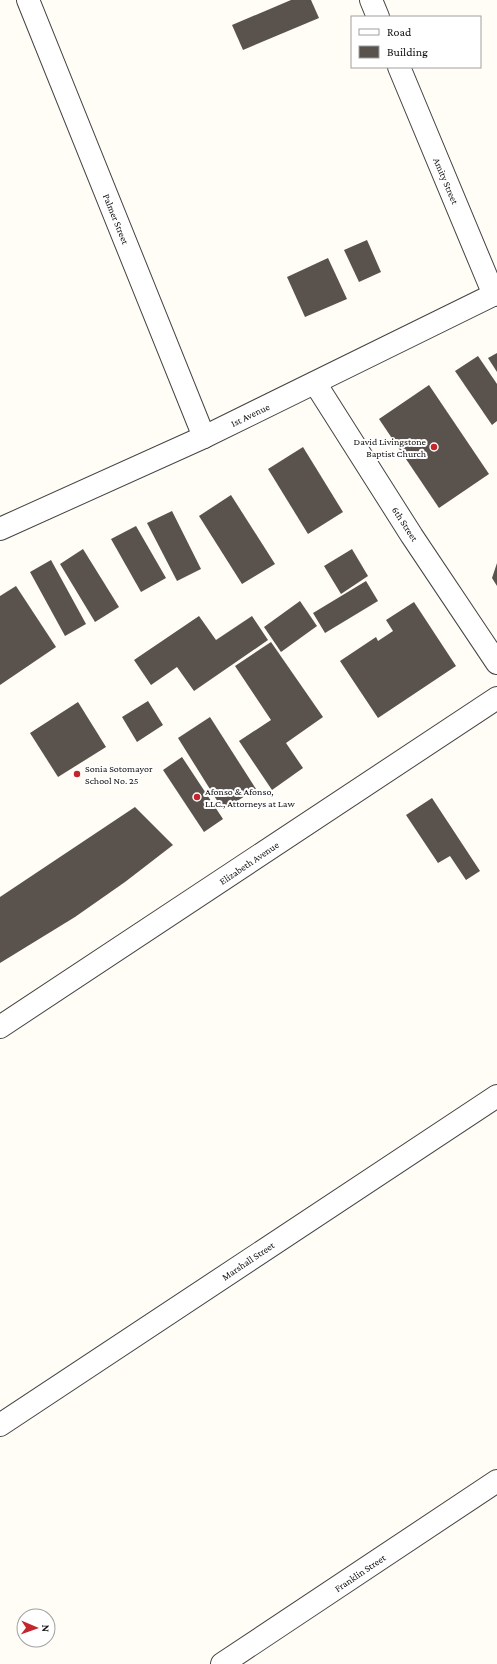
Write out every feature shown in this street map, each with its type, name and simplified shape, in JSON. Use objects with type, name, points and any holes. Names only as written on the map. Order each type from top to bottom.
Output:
[{"type":"street","name":"Palmer Street","points":[[28,0],[204,437]]},
{"type":"street","points":[[371,0],[378,16]]},
{"type":"street","name":"Amity Street","points":[[399,68],[496,294]]},
{"type":"street","name":"1st Avenue","points":[[0,529],[204,437],[496,294]]},
{"type":"street","name":"6th Street","points":[[315,383],[412,536],[497,663]]},
{"type":"street","name":"Elizabeth Avenue","points":[[0,1028],[497,698]]},
{"type":"street","name":"Marshall Street","points":[[0,1425],[497,1096]]},
{"type":"street","name":"Franklin Street","points":[[222,1664],[497,1481]]},
{"type":"building","points":[[291,0],[311,0],[319,18],[243,50],[232,25]]},
{"type":"building","points":[[367,240],[381,272],[359,282],[344,250]]},
{"type":"building","points":[[328,258],[347,299],[305,317],[287,277]]},
{"type":"building","points":[[497,353],[497,372],[488,358]]},
{"type":"building","points":[[478,356],[497,384],[497,421],[492,425],[455,371]]},
{"type":"building","name":"David Livingstone Baptist Church","points":[[429,385],[489,474],[439,508],[379,419]]},
{"type":"building","points":[[303,447],[343,512],[308,534],[268,469]]},
{"type":"building","points":[[231,495],[275,564],[242,584],[199,516]]},
{"type":"building","points":[[172,511],[201,569],[177,581],[147,523]]},
{"type":"building","points":[[136,526],[166,578],[141,592],[111,539]]},
{"type":"building","points":[[83,549],[119,607],[95,622],[60,564]]},
{"type":"building","points":[[352,549],[368,576],[341,594],[324,566]]},
{"type":"building","points":[[51,560],[86,624],[65,636],[30,572]]},
{"type":"building","points":[[497,563],[497,586],[492,578]]},
{"type":"building","points":[[366,581],[378,601],[325,633],[313,613]]},
{"type":"building","points":[[16,586],[56,647],[0,685],[0,596]]},
{"type":"building","points":[[300,601],[317,626],[281,652],[264,627]]},
{"type":"building","points":[[414,602],[456,666],[378,718],[340,661],[376,637],[378,641],[393,631],[386,620]]},
{"type":"building","points":[[199,616],[216,640],[252,616],[268,640],[194,691],[177,667],[151,685],[134,660]]},
{"type":"building","points":[[271,642],[323,717],[286,743],[303,768],[272,790],[239,741],[271,720],[235,666]]},
{"type":"building","points":[[148,701],[163,725],[137,742],[122,717]]},
{"type":"building","points":[[78,702],[106,747],[58,777],[30,733]]},
{"type":"building","points":[[210,717],[256,789],[223,810],[178,738]]},
{"type":"building","points":[[182,757],[223,819],[204,832],[163,770]]},
{"type":"building","points":[[432,798],[480,871],[466,880],[450,856],[438,863],[406,815]]},
{"type":"building","points":[[135,807],[173,845],[125,882],[75,917],[0,963],[0,897]]},
{"type":"place","name":"David Livingstone Baptist Church","points":[[434,447]]},
{"type":"place","name":"Sonia Sotomayor School No. 25","points":[[77,774]]},
{"type":"place","name":"Afonso & Afonso, LLC., Attorneys at Law","points":[[197,797]]}]
